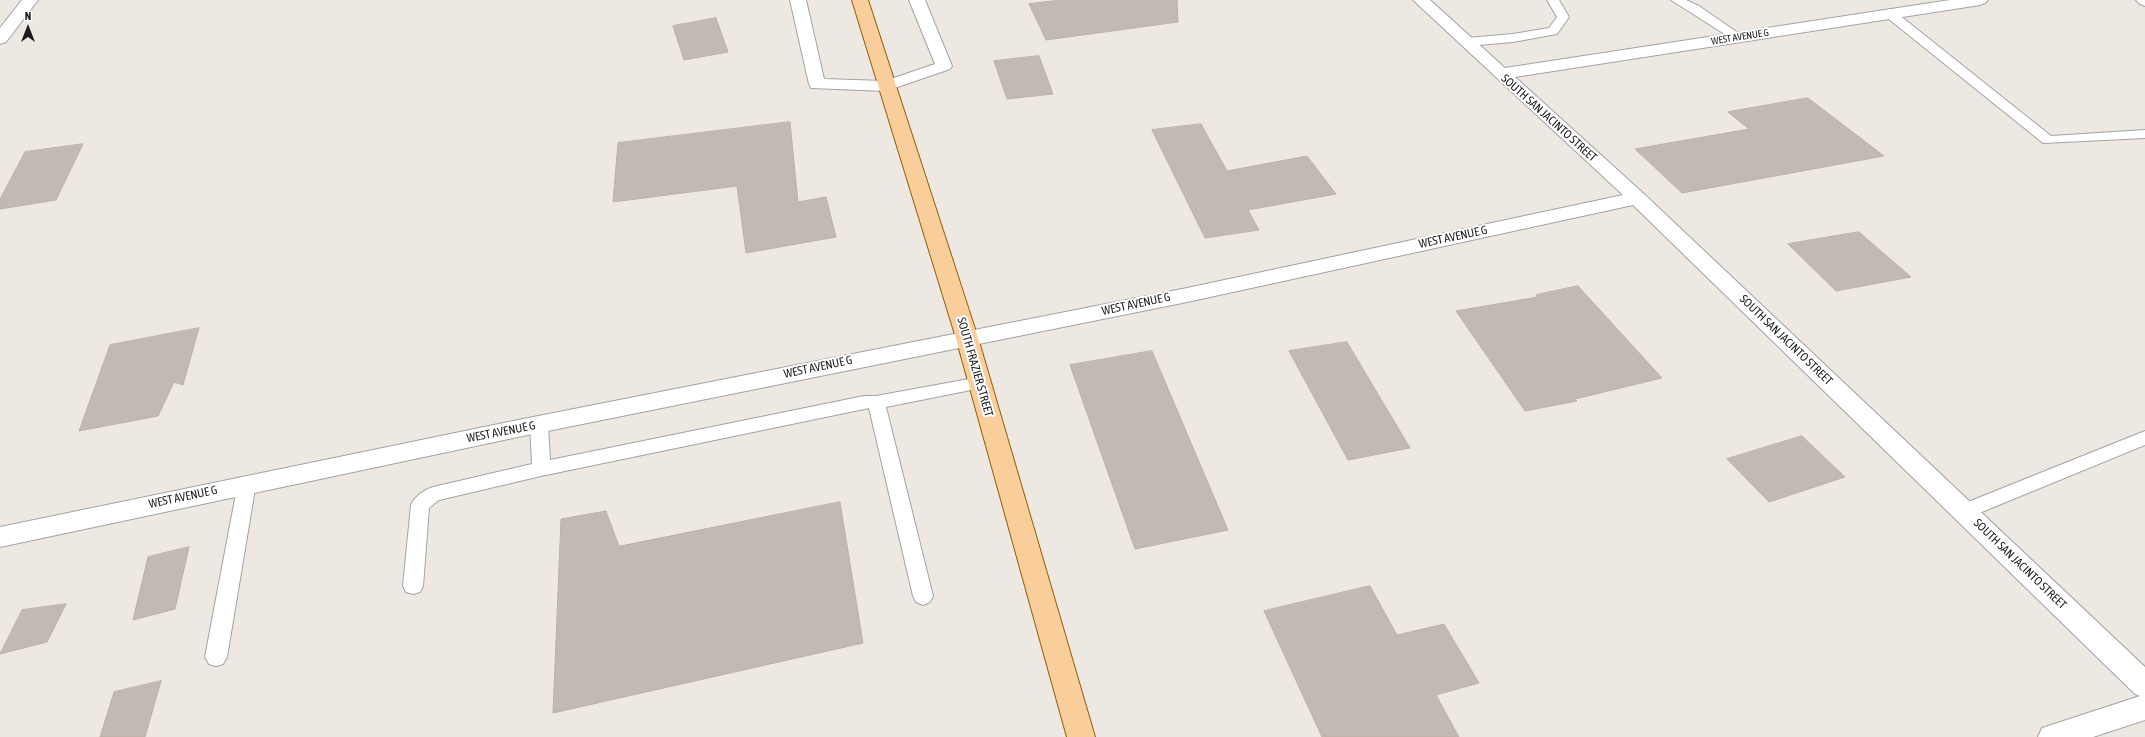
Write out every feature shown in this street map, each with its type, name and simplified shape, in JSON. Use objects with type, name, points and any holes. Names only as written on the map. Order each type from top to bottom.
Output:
[{"type":"main road","name":"SOUTH FRAZIER STREET","points":[[860,0],[967,338],[1081,737]]},
{"type":"street","points":[[0,39],[30,0]]},
{"type":"street","points":[[798,0],[817,84],[886,86],[944,66],[917,0]]},
{"type":"street","name":"SOUTH SAN JACINTO STREET","points":[[1421,0],[1637,198],[2145,685]]},
{"type":"street","name":"WEST AVENUE G","points":[[1501,74],[1980,0]]},
{"type":"street","name":"WEST AVENUE G","points":[[0,537],[247,483],[967,338],[1637,198]]},
{"type":"street","points":[[2052,737],[2145,707]]},
{"type":"lane","points":[[1467,42],[1513,38],[1553,31],[1563,17],[1554,0]]},
{"type":"lane","points":[[1677,0],[1695,9],[1738,37]]},
{"type":"lane","points":[[1889,13],[2048,140],[2145,134]]},
{"type":"lane","points":[[413,586],[420,506],[433,494],[541,469],[864,402],[876,402],[980,383]]},
{"type":"lane","points":[[876,402],[923,596]]},
{"type":"lane","points":[[539,424],[541,469]]},
{"type":"lane","points":[[1965,511],[2145,438]]},
{"type":"lane","points":[[216,657],[247,483]]},
{"type":"building","points":[[1062,0],[1177,0],[1178,22],[1046,40],[1029,4]]},
{"type":"building","points":[[716,18],[728,52],[684,60],[673,26]]},
{"type":"building","points":[[1039,56],[1053,94],[1007,99],[994,61]]},
{"type":"building","points":[[1808,98],[1884,156],[1682,193],[1635,149],[1749,129],[1728,112]]},
{"type":"building","points":[[790,122],[798,202],[826,197],[836,237],[746,253],[737,186],[613,202],[618,143]]},
{"type":"building","points":[[1201,124],[1227,171],[1307,156],[1336,194],[1248,210],[1259,230],[1205,238],[1152,130]]},
{"type":"building","points":[[83,144],[56,200],[0,209],[0,199],[25,152]]},
{"type":"building","points":[[1859,232],[1911,277],[1836,291],[1788,244]]},
{"type":"building","points":[[1578,286],[1662,378],[1575,399],[1577,401],[1525,411],[1456,311],[1538,297],[1536,295]]},
{"type":"building","points":[[199,328],[183,385],[174,382],[158,416],[79,431],[110,345]]},
{"type":"building","points":[[1347,342],[1410,448],[1348,460],[1289,351]]},
{"type":"building","points":[[1152,351],[1228,530],[1135,549],[1070,365]]},
{"type":"building","points":[[1802,436],[1845,477],[1769,502],[1727,459]]},
{"type":"building","points":[[840,502],[863,643],[553,713],[561,519],[606,511],[619,546]]},
{"type":"building","points":[[189,547],[175,609],[133,620],[148,557]]},
{"type":"building","points":[[1370,586],[1397,635],[1444,624],[1479,683],[1436,695],[1459,737],[1322,737],[1264,611]]},
{"type":"building","points":[[66,604],[47,642],[0,654],[22,610]]},
{"type":"building","points":[[161,681],[145,737],[100,737],[114,692]]}]
